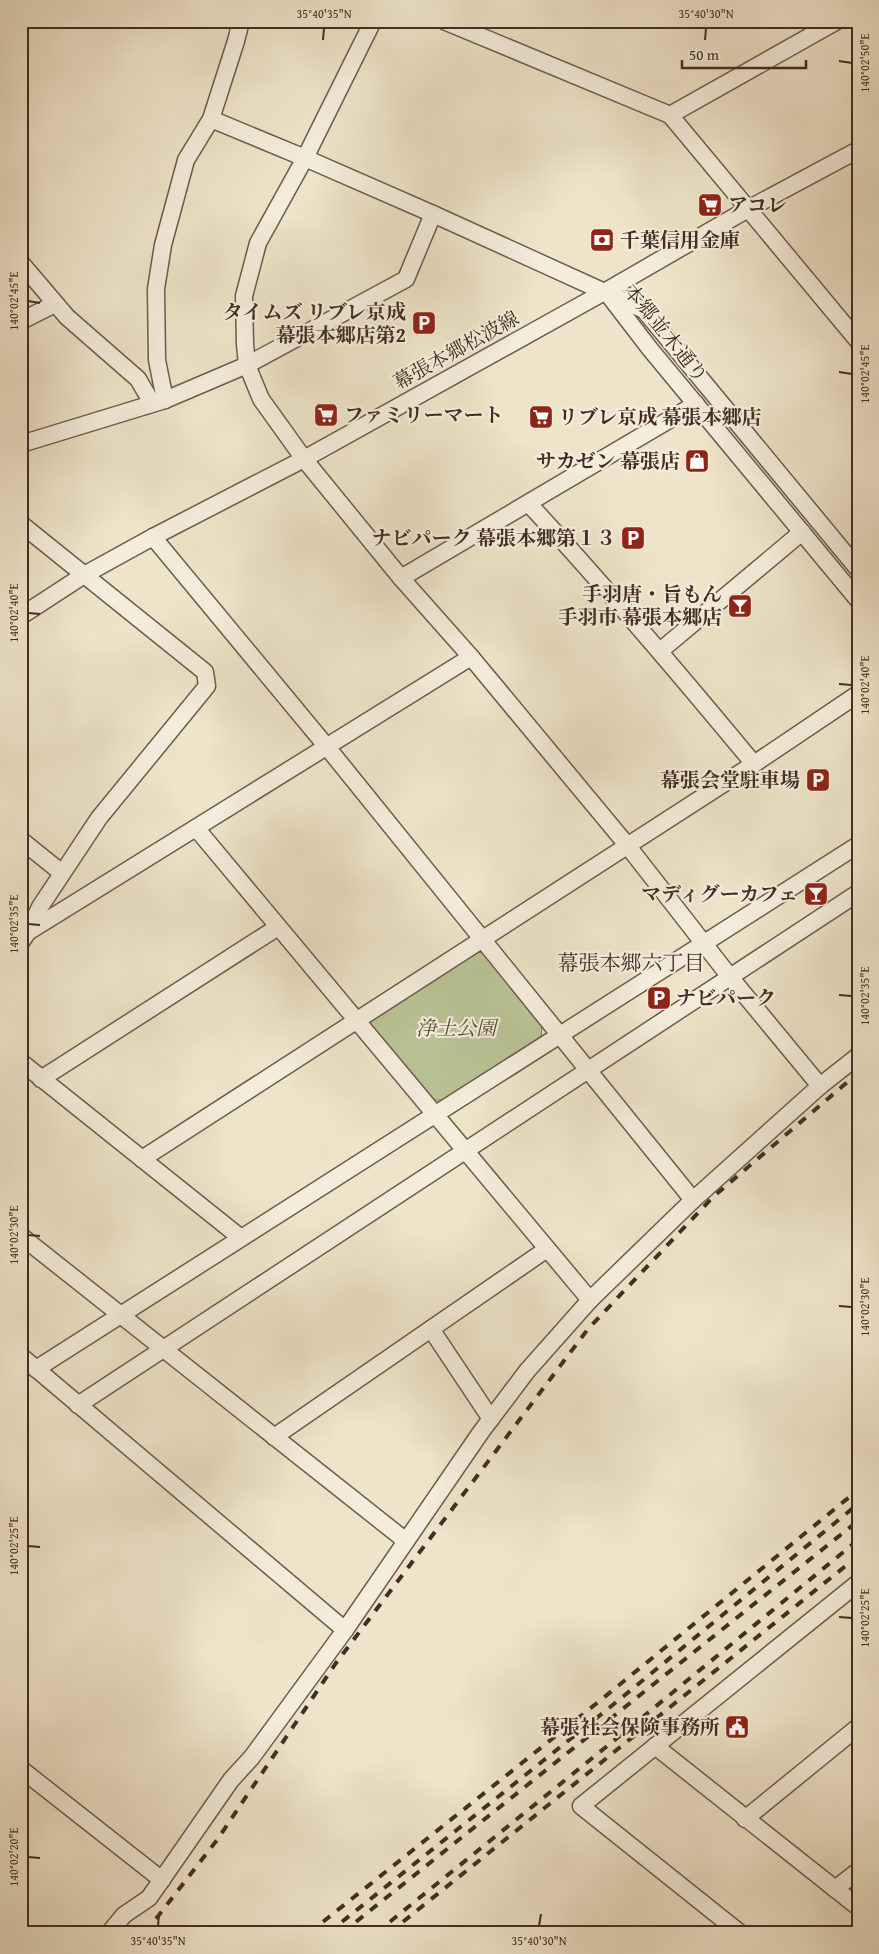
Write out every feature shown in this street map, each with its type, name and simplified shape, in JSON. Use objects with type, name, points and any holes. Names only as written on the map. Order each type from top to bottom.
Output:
[{"type":"street","points":[[158,402],[156,289],[164,245],[186,160],[211,119],[241,21]]},
{"type":"street","points":[[373,21],[305,158],[258,243],[244,296],[247,365],[262,399],[304,459],[401,578],[471,657],[627,845],[730,977],[820,1086]]},
{"type":"street","points":[[444,21],[670,115],[855,333]]},
{"type":"street","points":[[808,21],[831,25]]},
{"type":"street","points":[[670,115],[831,25]]},
{"type":"street","points":[[211,119],[305,158],[606,291]]},
{"type":"street","name":"幕張本郷松波線","points":[[21,616],[79,579],[153,536],[304,459],[606,291],[748,209],[858,150]]},
{"type":"street","points":[[21,444],[158,402],[247,365],[406,279],[433,214]]},
{"type":"street","points":[[21,263],[55,304],[138,379],[158,402]]},
{"type":"street","name":"本郷並木通り","points":[[606,291],[634,329],[858,600]]},
{"type":"street","name":"本郷並木通り","points":[[606,291],[644,310],[858,569]]},
{"type":"street","points":[[21,320],[55,304]]},
{"type":"street","points":[[401,578],[696,404]]},
{"type":"street","points":[[529,504],[587,566],[754,764]]},
{"type":"street","points":[[21,524],[79,579],[205,672],[207,686],[99,818],[40,907],[25,937]]},
{"type":"street","points":[[660,651],[802,532]]},
{"type":"street","points":[[153,536],[693,1200]]},
{"type":"street","points":[[25,937],[471,657]]},
{"type":"street","points":[[142,1159],[754,764],[858,694]]},
{"type":"street","points":[[196,828],[590,1300]]},
{"type":"street","points":[[21,840],[62,873]]},
{"type":"street","points":[[36,1369],[858,844]]},
{"type":"street","points":[[78,1405],[162,1348],[858,894]]},
{"type":"street","points":[[41,1079],[278,927]]},
{"type":"street","points":[[109,1933],[124,1915],[149,1898],[231,1780],[252,1757],[345,1630],[491,1419],[528,1370],[590,1300],[693,1200],[820,1086],[858,1056]]},
{"type":"street","points":[[21,1062],[241,1238]]},
{"type":"street","points":[[21,1236],[122,1314],[162,1348],[406,1541]]},
{"type":"street","points":[[274,1436],[547,1249]]},
{"type":"street","points":[[431,1329],[491,1419]]},
{"type":"street","points":[[21,1356],[345,1630]]},
{"type":"street","points":[[740,1933],[581,1806],[858,1583]]},
{"type":"street","points":[[745,1819],[858,1726]]},
{"type":"street","points":[[655,1746],[858,1907]]},
{"type":"street","points":[[21,1769],[162,1880]]},
{"type":"street","points":[[835,1889],[858,1871]]},
{"type":"green space","name":"浄土公園","points":[[474,952],[485,953],[542,1025],[541,1039],[445,1100],[430,1100],[369,1028],[371,1018]]},
{"type":"railway","points":[[145,1933],[217,1840],[336,1663],[588,1329],[713,1197],[858,1073]]},
{"type":"railway","points":[[309,1933],[602,1699],[858,1490]]},
{"type":"railway","points":[[328,1933],[609,1708],[858,1504]]},
{"type":"railway","points":[[342,1933],[858,1521]]},
{"type":"railway","points":[[376,1933],[858,1540]]},
{"type":"railway","points":[[389,1933],[858,1556]]},
{"type":"place","name":"アコレ","points":[[710,205]]},
{"type":"place","name":"千葉信用金庫","points":[[602,240]]},
{"type":"place","name":"タイムズ リブレ京成 幕張本郷店第2","points":[[424,323]]},
{"type":"place","name":"ファミリーマート","points":[[326,415]]},
{"type":"place","name":"リブレ京成 幕張本郷店","points":[[541,417]]},
{"type":"place","name":"サカゼン 幕張店","points":[[697,461]]},
{"type":"place","name":"ナビパーク 幕張本郷第１３","points":[[633,538]]},
{"type":"place","name":"手羽唐・旨もん 手羽市 幕張本郷店","points":[[740,606]]},
{"type":"place","name":"幕張会堂駐車場","points":[[818,780]]},
{"type":"place","name":"マディグーカフェ","points":[[816,894]]},
{"type":"place","name":"ナビパーク","points":[[659,998]]},
{"type":"place","name":"幕張社会保険事務所","points":[[737,1727]]},
{"type":"district","name":"幕張本郷六丁目","points":[[631,963]]}]
